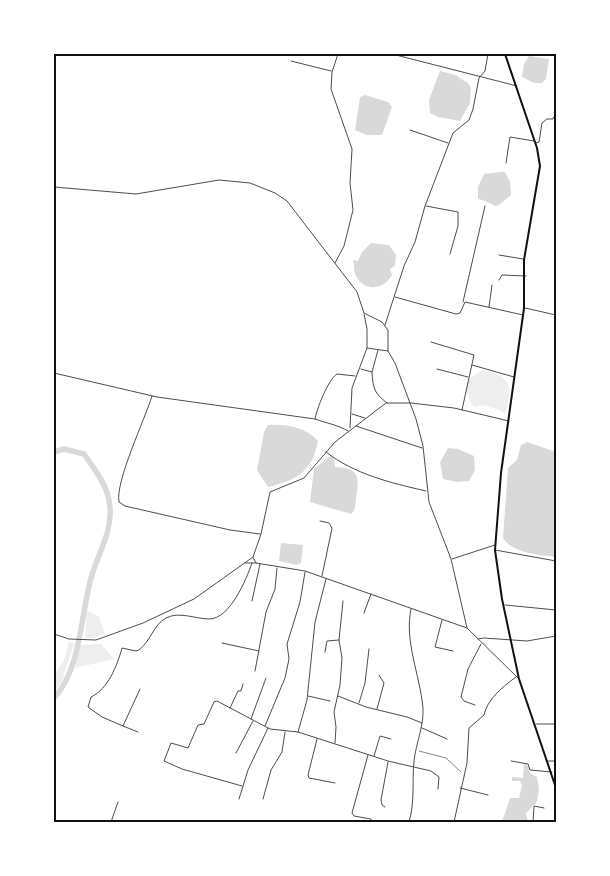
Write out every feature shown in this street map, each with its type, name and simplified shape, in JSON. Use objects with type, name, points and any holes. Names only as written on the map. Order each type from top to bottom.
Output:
[{"type":"main road","points":[[505,54],[540,159],[540,174],[524,260],[526,276],[524,315],[501,473],[495,550],[503,605],[518,678],[536,724],[556,788]]},
{"type":"street","points":[[335,264],[344,246],[353,210],[350,183],[352,149],[332,89],[332,72],[338,54]]},
{"type":"street","points":[[392,54],[457,70],[479,78],[517,86]]},
{"type":"street","points":[[385,326],[404,266],[415,242],[454,130],[469,120],[475,103],[479,78],[485,71],[488,54]]},
{"type":"street","points":[[290,61],[332,72]]},
{"type":"street","points":[[506,163],[510,137],[540,142],[542,123],[547,119],[553,119],[556,113]]},
{"type":"street","points":[[410,130],[449,144]]},
{"type":"street","points":[[54,187],[136,194],[220,180],[250,183],[276,193],[287,201],[357,292],[364,313],[367,329],[367,348],[350,398],[352,414],[349,430]]},
{"type":"street","points":[[426,206],[458,212],[458,226],[450,254]]},
{"type":"street","points":[[394,296],[456,314],[460,313],[485,206]]},
{"type":"street","points":[[499,255],[524,260]]},
{"type":"street","points":[[499,280],[502,276],[526,276]]},
{"type":"street","points":[[489,308],[492,285]]},
{"type":"street","points":[[463,302],[489,308],[500,308],[524,315]]},
{"type":"street","points":[[524,308],[556,314]]},
{"type":"street","points":[[364,313],[382,322],[388,330],[388,351],[411,403],[423,448],[427,491],[451,559],[466,628]]},
{"type":"street","points":[[431,342],[474,355],[462,410]]},
{"type":"street","points":[[367,348],[388,351]]},
{"type":"street","points":[[378,350],[372,372],[372,385],[375,393],[387,403]]},
{"type":"street","points":[[472,364],[515,378]]},
{"type":"street","points":[[360,369],[372,372]]},
{"type":"street","points":[[437,369],[468,378]]},
{"type":"street","points":[[54,373],[152,396],[315,419],[349,430]]},
{"type":"street","points":[[315,419],[325,391],[334,376],[337,374],[356,376]]},
{"type":"street","points":[[152,396],[118,492],[119,502],[125,506],[230,530],[261,534]]},
{"type":"street","points":[[54,634],[69,639],[90,640],[107,636],[164,614],[194,599],[253,557],[261,534],[270,492],[304,478],[326,452],[349,430],[387,403],[411,403],[462,410],[509,421]]},
{"type":"street","points":[[352,414],[366,418]]},
{"type":"street","points":[[356,426],[423,448]]},
{"type":"street","points":[[326,452],[345,465],[376,478],[427,491]]},
{"type":"street","points":[[320,520],[329,523],[332,528],[322,577]]},
{"type":"street","points":[[451,559],[495,545]]},
{"type":"street","points":[[495,550],[556,561]]},
{"type":"street","points":[[253,557],[256,563]]},
{"type":"street","points":[[244,562],[305,571],[466,628],[518,678],[493,697],[485,706],[484,715],[469,728],[468,758],[454,822]]},
{"type":"street","points":[[138,732],[88,707],[89,700],[104,688],[122,648],[136,652],[142,648],[165,618],[180,616],[209,619],[218,616],[239,594],[252,563]]},
{"type":"street","points":[[252,601],[260,564]]},
{"type":"street","points":[[255,671],[266,612],[275,589],[278,568]]},
{"type":"street","points":[[265,727],[284,678],[289,659],[287,644],[300,602],[305,571]]},
{"type":"street","points":[[298,732],[308,696],[315,622],[326,579]]},
{"type":"street","points":[[364,612],[371,593]]},
{"type":"street","points":[[335,743],[336,727],[334,712],[338,696],[342,660],[339,640],[343,601]]},
{"type":"street","points":[[503,605],[556,610]]},
{"type":"street","points":[[409,822],[413,769],[422,723],[421,688],[408,630],[412,609]]},
{"type":"street","points":[[164,614],[165,618]]},
{"type":"street","points":[[442,619],[435,646],[453,651]]},
{"type":"street","points":[[478,639],[527,641],[556,636]]},
{"type":"street","points":[[325,652],[327,641],[339,640]]},
{"type":"street","points":[[222,643],[260,652]]},
{"type":"street","points":[[475,705],[464,701],[461,697],[468,669],[482,643]]},
{"type":"street","points":[[359,704],[365,683],[369,649]]},
{"type":"street","points":[[377,710],[384,683],[379,675]]},
{"type":"street","points":[[236,753],[252,720],[266,678]]},
{"type":"street","points":[[230,708],[238,691],[241,691],[244,684]]},
{"type":"street","points":[[123,726],[140,689]]},
{"type":"street","points":[[308,696],[330,701]]},
{"type":"street","points":[[338,696],[377,710],[407,716],[422,723]]},
{"type":"street","points":[[242,786],[182,769],[164,761],[171,743],[188,748],[198,725],[204,724],[214,702],[217,701],[265,727],[298,732],[413,769],[438,775],[438,789]]},
{"type":"street","points":[[536,724],[556,724]]},
{"type":"street","points":[[238,799],[268,728]]},
{"type":"street","points":[[421,728],[447,739]]},
{"type":"street","points":[[263,799],[271,770],[282,752],[285,731]]},
{"type":"street","points":[[373,756],[380,736],[391,740]]},
{"type":"street","points":[[317,738],[308,775],[309,778],[335,784]]},
{"type":"street","points":[[368,755],[352,813],[370,819],[371,822]]},
{"type":"street","points":[[385,807],[382,805],[381,800],[388,761]]},
{"type":"street","points":[[511,761],[528,764],[530,770],[552,772]]},
{"type":"street","points":[[548,761],[556,761]]},
{"type":"street","points":[[460,788],[488,795]]},
{"type":"street","points":[[111,822],[118,802]]},
{"type":"street","points":[[534,822],[534,806],[544,808]]},
{"type":"path","points":[[419,751],[446,758],[464,774]]},
{"type":"shaded area","points":[[529,56],[549,59],[546,79],[542,83],[534,83],[522,77],[524,64]]},
{"type":"shaded area","points":[[440,71],[455,75],[468,83],[471,88],[470,103],[460,121],[438,117],[430,113],[429,100]]},
{"type":"shaded area","points":[[365,95],[388,102],[392,107],[382,135],[366,135],[355,130],[360,97]]},
{"type":"shaded area","points":[[505,172],[510,182],[511,195],[498,206],[478,199],[478,187],[484,174]]},
{"type":"shaded area","points":[[371,243],[389,245],[396,255],[395,266],[390,269],[392,275],[384,284],[374,287],[364,285],[360,281],[355,274],[353,260],[358,261],[362,252]]},
{"type":"shaded area","points":[[482,370],[505,379],[508,384],[509,396],[505,414],[500,410],[483,405],[474,407],[470,400],[466,388],[467,384],[472,377]]},
{"type":"shaded area","points":[[268,425],[295,427],[308,432],[318,441],[312,460],[302,473],[295,478],[268,487],[257,470],[264,432]]},
{"type":"shaded area","points":[[527,442],[556,452],[556,557],[519,550],[507,543],[503,538],[508,468],[517,460],[521,445]]},
{"type":"shaded area","points":[[448,448],[458,449],[474,456],[475,470],[469,481],[457,482],[443,479],[440,462]]},
{"type":"shaded area","points":[[330,456],[334,458],[335,467],[350,469],[358,480],[354,510],[351,514],[310,502],[314,469]]},
{"type":"shaded area","points":[[281,543],[303,545],[301,563],[297,565],[279,561]]},
{"type":"shaded area","points":[[87,610],[99,617],[105,634],[93,638],[85,638]]},
{"type":"shaded area","points":[[69,641],[74,644],[62,681],[54,693],[54,676],[65,658]]},
{"type":"shaded area","points":[[101,644],[114,659],[75,668],[79,645]]},
{"type":"shaded area","points":[[524,764],[528,766],[530,773],[537,777],[539,789],[537,802],[526,813],[528,822],[502,822],[510,798],[519,798],[522,785],[520,781],[512,781],[512,777],[523,778]]},
{"type":"waterway","points":[[54,452],[64,449],[84,454],[104,486],[110,508],[109,527],[90,582],[74,658],[63,687],[54,698]]}]
